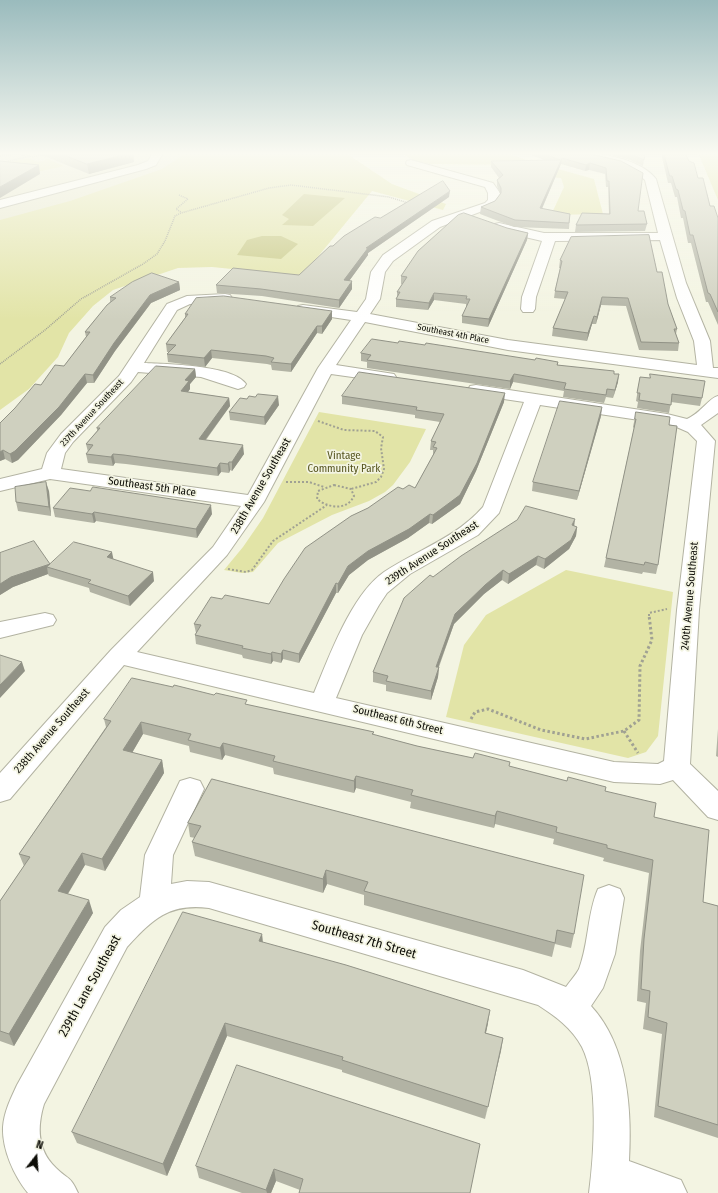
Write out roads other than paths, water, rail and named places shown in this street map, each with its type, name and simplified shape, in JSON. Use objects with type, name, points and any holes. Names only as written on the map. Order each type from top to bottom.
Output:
[{"type":"street","name":"238th Avenue Southeast","points":[[0,791],[119,656],[208,564],[234,534],[254,502],[326,368],[373,299],[376,291],[375,285],[378,272],[388,258],[436,224],[478,209]]},
{"type":"street","points":[[658,209],[684,300],[704,344],[706,356],[712,372]]},
{"type":"street","points":[[464,214],[511,231],[549,239],[617,236],[666,237]]},
{"type":"street","points":[[528,309],[528,298],[549,239]]},
{"type":"street","name":"237th Avenue Southeast","points":[[50,473],[56,453],[63,443],[125,379],[167,312],[177,303],[187,300],[211,298],[240,300]]},
{"type":"street","name":"Southeast 4th Place","points":[[286,307],[361,317],[508,345],[712,372]]},
{"type":"street","points":[[133,367],[207,373],[220,376],[238,384]]},
{"type":"street","points":[[326,368],[404,379]]},
{"type":"street","points":[[458,388],[666,419],[691,427],[712,412],[718,401]]},
{"type":"street","name":"239th Avenue Southeast","points":[[322,702],[365,607],[376,591],[390,579],[471,530],[484,519],[492,508],[534,399]]},
{"type":"street","name":"240th Avenue Southeast","points":[[677,767],[688,610],[706,441],[703,435],[691,427]]},
{"type":"street","points":[[0,485],[50,473]]},
{"type":"street","name":"Southeast 5th Place","points":[[50,473],[254,502]]},
{"type":"street","points":[[0,630],[45,620]]},
{"type":"street","name":"Southeast 6th Street","points":[[119,656],[322,702],[614,772],[660,774],[677,767]]},
{"type":"street","points":[[677,767],[718,809]]},
{"type":"street","points":[[154,904],[159,855],[190,789]]},
{"type":"street","name":"Southeast 7th Street","points":[[154,904],[172,895],[190,893],[209,895],[523,985],[548,994],[571,1008],[594,1036],[604,1062],[610,1101],[609,1183]]},
{"type":"street","points":[[571,1008],[592,977],[599,954],[609,898]]},
{"type":"street","name":"239th Lane Southeast","points":[[59,1193],[50,1188],[34,1172],[24,1150],[21,1126],[29,1097],[116,937],[132,920],[154,904]]},
{"type":"street","points":[[609,1183],[668,1193]]},
{"type":"park label","name":"Vintage Community Park","points":[[344,462]]}]
